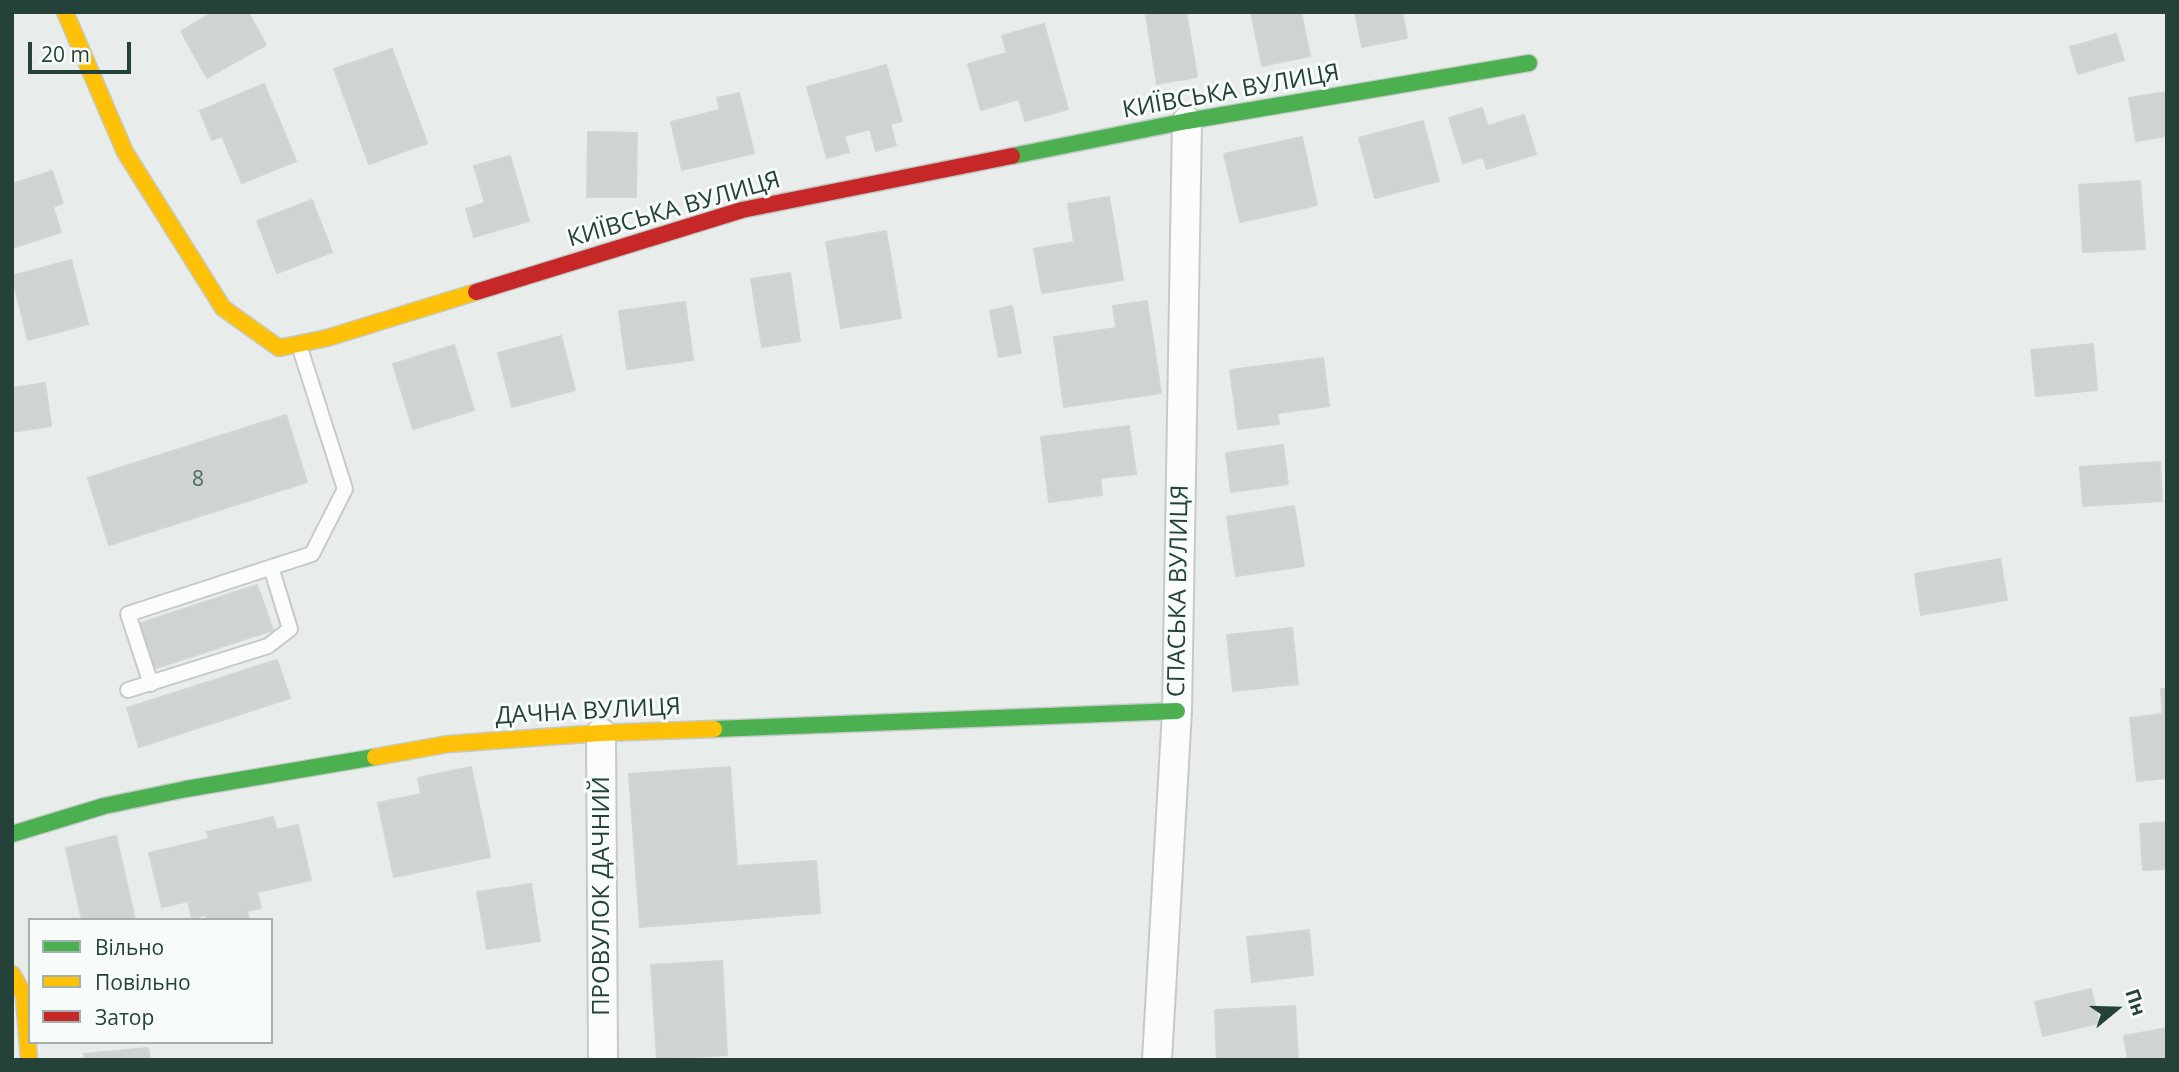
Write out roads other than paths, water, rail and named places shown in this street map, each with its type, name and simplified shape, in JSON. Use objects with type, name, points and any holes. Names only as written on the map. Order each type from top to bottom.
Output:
[{"type":"street","name":"КИЇВСЬКА ВУЛИЦЯ","points":[[65,12],[125,152],[223,308],[279,348],[327,338],[742,210],[1186,121],[1529,63]]},
{"type":"street","name":"СПАСЬКА ВУЛИЦЯ","points":[[1157,1060],[1177,711],[1186,121]]},
{"type":"street","name":"ДАЧНА ВУЛИЦЯ","points":[[12,834],[104,806],[186,789],[448,744],[601,733],[1177,711]]},
{"type":"street","name":"ПРОВУЛОК ДАЧНИЙ","points":[[601,733],[603,1060]]},
{"type":"street","points":[[12,974],[24,995],[29,1060]]},
{"type":"lane","points":[[151,684],[128,614],[312,554],[345,489],[298,344]]},
{"type":"lane","points":[[128,690],[268,646],[290,629],[271,567]]}]
